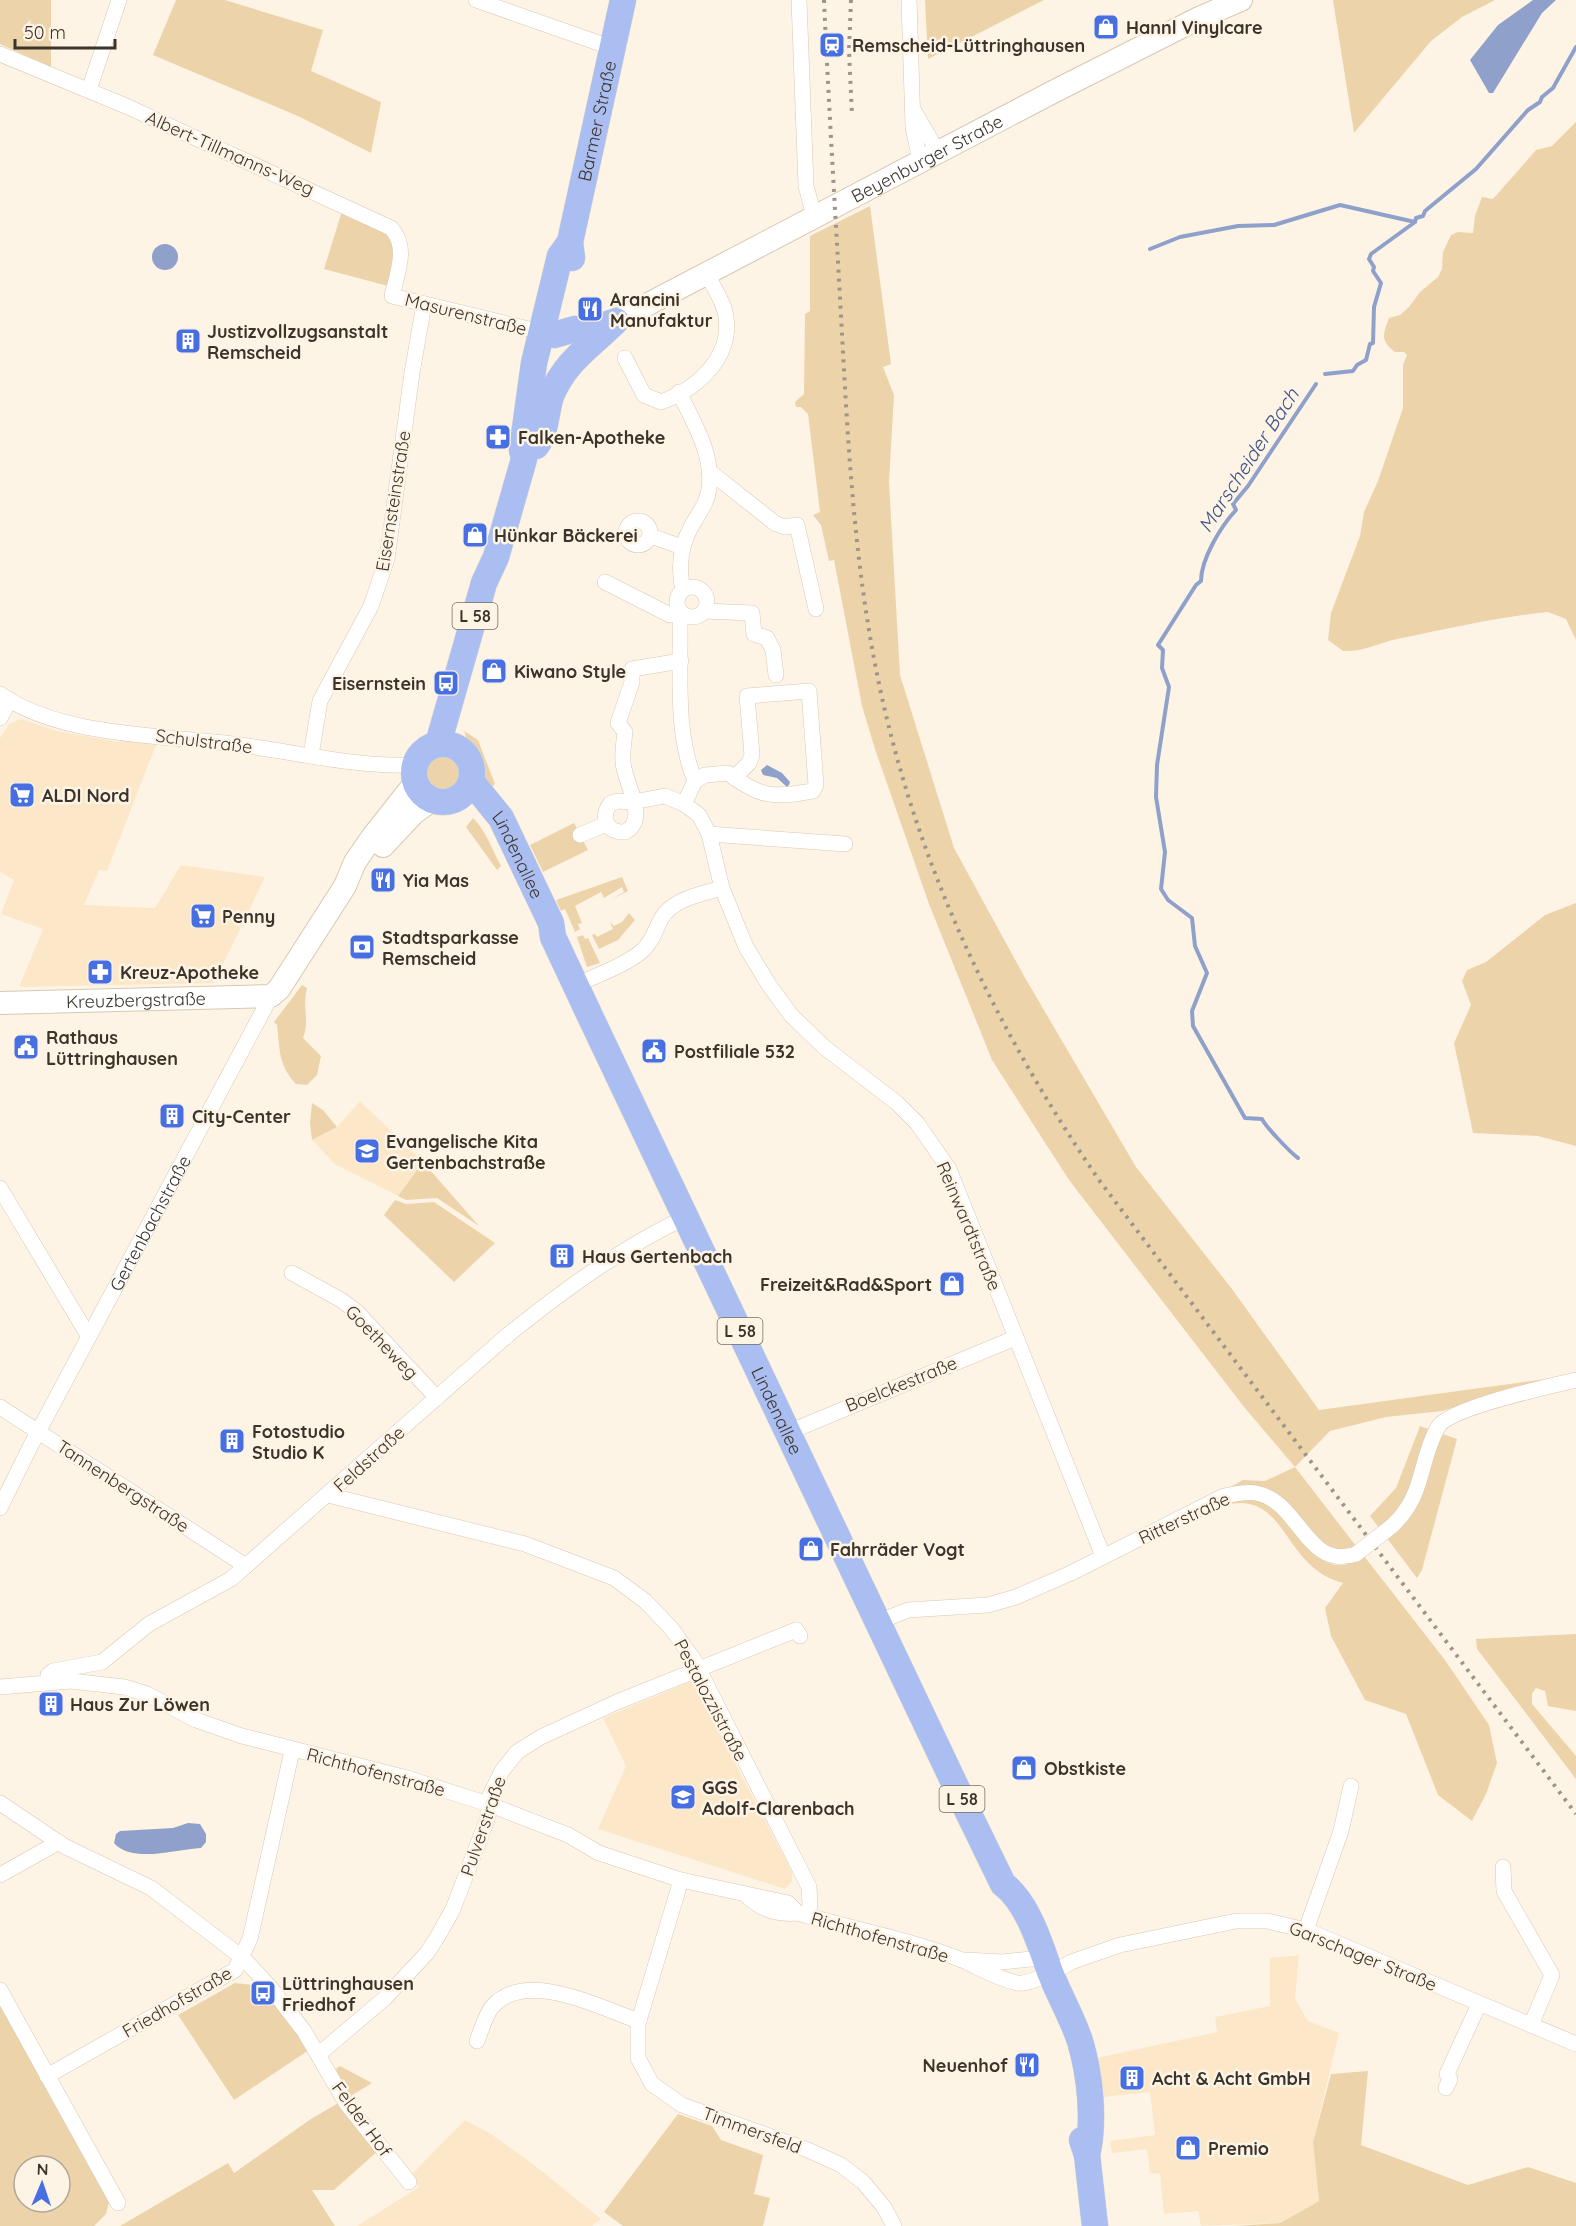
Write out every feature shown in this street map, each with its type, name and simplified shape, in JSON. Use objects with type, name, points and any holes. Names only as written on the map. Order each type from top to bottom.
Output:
[{"type":"main road","name":"Barmer Straße","points":[[448,746],[484,583],[496,557],[527,455],[560,256],[570,243],[623,0]]},
{"type":"main road","name":"Beyenburger Straße","points":[[616,321],[929,156],[1199,18],[1240,0]]},
{"type":"main road","points":[[547,334],[574,329],[592,330],[616,321]]},
{"type":"main road","points":[[527,455],[538,443],[552,395],[561,377],[593,340],[616,321]]},
{"type":"main road","points":[[547,334],[569,344],[593,340]]},
{"type":"main road","points":[[448,746],[471,765],[437,786],[420,754],[448,746]]},
{"type":"main road","name":"Gertenbachstraße","points":[[271,996],[284,982],[348,880],[355,862],[373,836],[437,786]]},
{"type":"main road","name":"Lindenallee","points":[[437,786],[508,830],[551,923],[554,937],[576,985],[1003,1884],[1002,1896],[1048,1967]]},
{"type":"main road","name":"Kreuzbergstraße","points":[[0,1003],[271,996]]},
{"type":"main road","name":"L 58","points":[[1048,1967],[1080,2041],[1084,2062],[1091,2138],[1087,2155],[1095,2226]]},
{"type":"street","points":[[89,90],[119,0]]},
{"type":"street","points":[[476,0],[613,48]]},
{"type":"street","points":[[799,0],[806,184],[814,216]]},
{"type":"street","points":[[909,0],[914,135],[929,156]]},
{"type":"street","name":"Albert-Tillmanns-Weg","points":[[0,54],[89,90],[391,228],[399,236],[401,248],[392,296]]},
{"type":"street","points":[[626,358],[644,395],[661,402],[712,369],[724,342],[726,325],[724,307],[707,275]]},
{"type":"street","name":"Masurenstraße","points":[[392,296],[547,334]]},
{"type":"street","name":"Eisernsteinstraße","points":[[311,755],[320,701],[371,606],[387,559],[415,351],[424,304]]},
{"type":"street","points":[[679,392],[705,448],[709,471],[707,497],[682,547],[679,564],[683,590],[676,603],[682,614],[683,732],[688,762],[695,781]]},
{"type":"street","points":[[709,471],[776,524],[785,527],[797,525],[816,609]]},
{"type":"street","points":[[651,536],[682,547]]},
{"type":"street","points":[[605,582],[670,615],[682,614],[694,617],[705,611],[752,613],[754,634],[766,638],[773,650],[777,675]]},
{"type":"street","points":[[683,590],[693,587],[703,591],[707,601],[705,611]]},
{"type":"street","points":[[681,661],[632,669],[632,681],[618,723],[625,732],[623,762],[633,802],[637,816],[631,829],[618,832],[606,824],[604,817],[610,804],[616,801],[633,802],[665,796],[684,804],[695,781],[705,775],[728,773],[734,778],[756,792],[768,795],[813,791],[816,785],[809,691],[747,696],[752,755],[749,763],[734,778]]},
{"type":"street","points":[[0,718],[5,697]]},
{"type":"street","name":"Schulstraße","points":[[5,697],[50,717],[87,726],[311,755],[437,786]]},
{"type":"street","name":"Reinwardtstraße","points":[[684,804],[699,815],[709,834],[722,888],[746,947],[769,985],[791,1015],[824,1047],[897,1103],[917,1123],[949,1168],[1103,1556]]},
{"type":"street","points":[[580,835],[606,824]]},
{"type":"street","points":[[709,834],[845,844]]},
{"type":"street","points":[[576,985],[641,951],[651,940],[662,917],[672,907],[722,888]]},
{"type":"street","name":"Gertenbachstraße","points":[[0,1509],[271,996]]},
{"type":"street","points":[[0,1188],[89,1337]]},
{"type":"street","name":"Feldstraße","points":[[48,1682],[48,1675],[53,1671],[102,1662],[149,1624],[231,1579],[508,1334],[567,1288],[686,1217]]},
{"type":"street","name":"Goetheweg","points":[[292,1273],[341,1300],[357,1312],[437,1398]]},
{"type":"street","name":"Boelckestraße","points":[[789,1432],[1015,1338]]},
{"type":"street","name":"Ritterstraße","points":[[878,1622],[908,1610],[988,1605],[1042,1587],[1224,1496],[1256,1493],[1269,1497],[1283,1508],[1321,1552],[1332,1557],[1356,1554],[1392,1526],[1415,1498],[1433,1438],[1440,1424],[1456,1415],[1511,1396],[1576,1380]]},
{"type":"street","name":"Tannenbergstraße","points":[[0,1407],[246,1566]]},
{"type":"street","name":"Pestalozzistraße","points":[[328,1495],[525,1544],[614,1578],[645,1601],[671,1628],[697,1669],[809,1887],[810,1905],[802,1914]]},
{"type":"street","name":"Pulverstraße","points":[[319,2054],[385,1998],[427,1953],[453,1909],[487,1820],[488,1804],[502,1771],[517,1752],[589,1714],[697,1669],[796,1630],[800,1636]]},
{"type":"street","name":"Richthofenstraße","points":[[0,1687],[71,1681],[124,1687],[147,1694],[208,1725],[292,1750],[407,1778],[488,1804],[568,1835],[599,1853],[681,1880],[747,1896],[759,1907],[784,1914],[802,1914],[962,1960],[985,1972],[1014,1982],[1021,1983],[1048,1967]]},
{"type":"street","name":"Friedhofstraße","points":[[47,2076],[235,1970],[243,1958],[292,1750]]},
{"type":"street","points":[[1306,1930],[1341,1831],[1351,1786]]},
{"type":"street","name":"Felder Hof","points":[[0,1803],[59,1842],[151,1888],[243,1958],[275,1993],[319,2054],[346,2103],[409,2182]]},
{"type":"street","points":[[0,1875],[59,1842]]},
{"type":"street","points":[[1503,1867],[1504,1891],[1552,1975],[1531,2025]]},
{"type":"street","name":"Timmersfeld","points":[[681,1880],[636,2038],[638,2058],[652,2084],[682,2105],[808,2150],[841,2165],[863,2182],[884,2207],[894,2226]]},
{"type":"street","name":"Garschager Straße","points":[[1048,1967],[1120,1945],[1236,1921],[1267,1921],[1306,1930],[1576,2044]]},
{"type":"street","name":"Richthofenstraße","points":[[962,1960],[1048,1967]]},
{"type":"street","points":[[0,1990],[118,2203]]},
{"type":"street","points":[[477,2041],[491,2008],[512,1993],[527,1990],[547,1990],[639,2021]]},
{"type":"street","points":[[1446,2088],[1450,2079],[1447,2074],[1479,2004]]},
{"type":"shaded area","points":[[0,0],[51,0],[51,67],[0,44]]},
{"type":"shaded area","points":[[176,0],[225,0],[323,30],[311,71],[381,102],[371,153],[300,117],[153,55]]},
{"type":"shaded area","points":[[925,0],[1044,0],[928,59]]},
{"type":"shaded area","points":[[1333,0],[1495,0],[1462,17],[1431,41],[1354,133]]},
{"type":"shaded area","points":[[1576,122],[1576,640],[1566,619],[1548,612],[1472,624],[1397,639],[1364,649],[1343,651],[1328,640],[1331,613],[1360,536],[1364,512],[1378,481],[1403,408],[1403,365],[1407,355],[1404,352],[1395,352],[1385,341],[1384,333],[1389,318],[1400,315],[1420,292],[1438,277],[1442,269],[1443,252],[1451,235],[1458,232],[1473,233],[1475,216],[1482,197],[1493,199],[1536,150],[1552,146]]},
{"type":"shaded area","points":[[870,206],[891,364],[883,367],[894,395],[889,482],[900,675],[954,848],[1024,976],[1136,1167],[1232,1289],[1319,1410],[1546,1379],[1442,1411],[1386,1417],[1330,1431],[1295,1467],[1244,1407],[1069,1180],[992,1060],[929,904],[862,706],[834,560],[829,561],[821,525],[813,515],[820,512],[808,414],[801,407],[796,407],[795,402],[804,394],[805,314],[810,311],[810,236]]},
{"type":"shaded area","points":[[342,211],[372,224],[388,235],[393,253],[388,286],[324,269]]},
{"type":"shaded area","points":[[21,719],[57,731],[119,742],[121,738],[156,745],[107,871],[99,870],[84,905],[155,908],[181,865],[265,877],[214,983],[19,987],[43,929],[1,914],[14,880],[0,872],[0,738],[9,724]]},
{"type":"shaded area","points":[[464,731],[478,740],[495,784],[485,794]]},
{"type":"shaded area","points":[[443,752],[457,758],[463,772],[457,786],[443,792],[429,786],[423,772],[429,758]]},
{"type":"shaded area","points":[[473,818],[485,834],[501,866],[497,870],[466,827]]},
{"type":"shaded area","points":[[574,823],[588,850],[543,872],[530,845]]},
{"type":"shaded area","points":[[622,877],[628,891],[610,900],[624,892],[622,887],[604,898],[601,892],[575,906],[582,923],[578,924],[580,929],[575,932],[565,909],[561,911],[556,900]]},
{"type":"shaded area","points":[[1576,903],[1576,1146],[1538,1136],[1473,1133],[1454,1043],[1471,1005],[1462,981],[1467,970],[1486,962],[1545,915]]},
{"type":"shaded area","points":[[629,913],[635,920],[618,940],[599,949],[592,935],[595,934],[597,937],[613,929],[610,922],[614,926],[622,922]]},
{"type":"shaded area","points":[[583,935],[585,939],[588,938],[600,963],[587,967],[577,937]]},
{"type":"shaded area","points":[[302,985],[307,988],[306,1025],[303,1038],[321,1056],[317,1075],[307,1085],[296,1084],[286,1070],[281,1056],[277,1025],[274,1022]]},
{"type":"shaded area","name":"Evangelische Kita Gertenbachstraße","points":[[360,1101],[423,1162],[398,1196],[336,1165],[312,1140],[337,1127]]},
{"type":"shaded area","points":[[312,1103],[323,1110],[337,1127],[312,1140],[310,1123]]},
{"type":"shaded area","points":[[423,1162],[479,1226],[437,1198],[406,1200],[398,1196]]},
{"type":"shaded area","points":[[395,1200],[406,1204],[434,1202],[495,1243],[454,1282],[384,1215]]},
{"type":"shaded area","points":[[1420,1426],[1457,1439],[1422,1570],[1417,1578],[1370,1516],[1396,1488]]},
{"type":"shaded area","points":[[1295,1467],[1356,1546],[1348,1550],[1327,1548],[1295,1513],[1227,1489],[1243,1480],[1265,1481]]},
{"type":"shaded area","points":[[1248,1499],[1264,1503],[1275,1509],[1315,1554],[1325,1561],[1336,1565],[1349,1564],[1364,1556],[1445,1660],[1489,1725],[1497,1763],[1486,1794],[1472,1821],[1438,1795],[1406,1714],[1365,1700],[1331,1636],[1325,1608],[1343,1583],[1326,1576],[1312,1566],[1272,1517],[1262,1509],[1240,1503],[1212,1509],[1229,1501]]},
{"type":"shaded area","points":[[1576,1634],[1576,1711],[1548,1706],[1545,1691],[1536,1688],[1532,1694],[1532,1704],[1576,1756],[1576,1779],[1477,1649],[1476,1639]]},
{"type":"shaded area","name":"GGS Adolf-Clarenbach","points":[[692,1681],[792,1872],[792,1882],[785,1889],[598,1829],[626,1766],[603,1718]]},
{"type":"shaded area","points":[[1299,1955],[1295,1999],[1308,2021],[1339,2033],[1313,2142],[1319,2201],[1280,2223],[1201,2226],[1198,2211],[1164,2214],[1160,2174],[1150,2173],[1147,2149],[1112,2153],[1110,2141],[1155,2135],[1150,2092],[1103,2097],[1097,2058],[1217,2032],[1215,2017],[1270,2006],[1270,1958]]},
{"type":"shaded area","points":[[235,1983],[253,1985],[264,1991],[309,2050],[234,2100],[178,2015]]},
{"type":"shaded area","points":[[0,2001],[110,2198],[106,2214],[94,2226],[0,2226]]},
{"type":"shaded area","points":[[340,2066],[372,2083],[349,2097],[336,2069]]},
{"type":"shaded area","points":[[1368,2071],[1361,2145],[1468,2185],[1528,2167],[1576,2183],[1576,2226],[1233,2226],[1280,2223],[1319,2201],[1313,2142],[1331,2074]]},
{"type":"shaded area","points":[[340,2102],[379,2150],[334,2190],[312,2190],[335,2226],[120,2226],[228,2163],[234,2173],[311,2119]]},
{"type":"shaded area","points":[[678,2114],[712,2126],[721,2140],[763,2155],[754,2194],[770,2198],[763,2226],[623,2226],[604,2212]]},
{"type":"shaded area","points":[[465,2120],[491,2134],[533,2164],[601,2219],[592,2226],[357,2226],[419,2187],[411,2175]]},
{"type":"water","points":[[1533,0],[1556,0],[1542,13],[1493,93],[1489,93],[1470,60],[1498,25]]},
{"type":"water","points":[[165,244],[174,248],[178,257],[174,266],[165,270],[156,266],[152,257],[156,248]]},
{"type":"water","points":[[767,765],[782,773],[790,782],[787,787],[777,778],[763,775],[761,770]]},
{"type":"water","points":[[188,1823],[200,1824],[206,1834],[206,1842],[201,1848],[143,1854],[132,1853],[114,1843],[116,1834],[120,1831],[173,1828]]},
{"type":"waterway","name":"Marscheider Bach","points":[[1325,374],[1353,371],[1357,365],[1366,360],[1370,344],[1373,343],[1374,307],[1381,283],[1373,271],[1374,267],[1369,259],[1371,254],[1415,222],[1416,218],[1423,216],[1425,211],[1476,169],[1528,110],[1540,102],[1542,97],[1553,88],[1576,47]]},
{"type":"waterway","points":[[1150,249],[1180,237],[1238,226],[1274,225],[1340,205],[1415,222]]},
{"type":"waterway","name":"Marscheider Bach","points":[[1298,1158],[1278,1139],[1262,1119],[1245,1118],[1193,1026],[1192,1011],[1207,973],[1195,946],[1192,918],[1168,900],[1161,889],[1165,852],[1156,797],[1157,765],[1169,687],[1162,668],[1163,650],[1158,645],[1196,585],[1201,581],[1204,563],[1213,543],[1236,510],[1233,504],[1248,486],[1316,384]]},
{"type":"railway","points":[[824,0],[848,430],[855,526],[867,621],[886,715],[903,778],[922,839],[945,899],[999,1015],[1063,1126],[1099,1180],[1576,1814]]},
{"type":"railway","points":[[851,0],[849,51],[852,115]]},
{"type":"place","name":"Hannl Vinylcare","points":[[1106,27]]},
{"type":"place","name":"Remscheid-Lüttringhausen","points":[[832,45]]},
{"type":"place","name":"Arancini Manufaktur","points":[[590,309]]},
{"type":"place","name":"Justizvollzugsanstalt Remscheid","points":[[188,341]]},
{"type":"place","name":"Falken-Apotheke","points":[[498,437]]},
{"type":"place","name":"Hünkar Bäckerei","points":[[475,535]]},
{"type":"place","name":"Kiwano Style","points":[[494,671]]},
{"type":"place","name":"Eisernstein","points":[[446,683]]},
{"type":"place","name":"ALDI Nord","points":[[22,795]]},
{"type":"place","name":"Yia Mas","points":[[383,880]]},
{"type":"place","name":"Penny","points":[[203,916]]},
{"type":"place","name":"Stadtsparkasse Remscheid","points":[[362,947]]},
{"type":"place","name":"Kreuz-Apotheke","points":[[100,972]]},
{"type":"place","name":"Rathaus Lüttringhausen","points":[[26,1047]]},
{"type":"place","name":"Postfiliale 532","points":[[654,1051]]},
{"type":"place","name":"City-Center","points":[[172,1116]]},
{"type":"place","name":"Evangelische Kita Gertenbachstraße","points":[[367,1151]]},
{"type":"place","name":"Haus Gertenbach","points":[[562,1256]]},
{"type":"place","name":"Freizeit&Rad&Sport","points":[[952,1284]]},
{"type":"place","name":"Fotostudio Studio K","points":[[232,1441]]},
{"type":"place","name":"Fahrräder Vogt","points":[[811,1549]]},
{"type":"place","name":"Haus Zur Löwen","points":[[51,1704]]},
{"type":"place","name":"Obstkiste","points":[[1024,1768]]},
{"type":"place","name":"GGS Adolf-Clarenbach","points":[[683,1797]]},
{"type":"place","name":"Lüttringhausen Friedhof","points":[[263,1993]]},
{"type":"place","name":"Neuenhof","points":[[1027,2065]]},
{"type":"place","name":"Acht & Acht GmbH","points":[[1132,2078]]},
{"type":"place","name":"Premio","points":[[1188,2148]]}]
